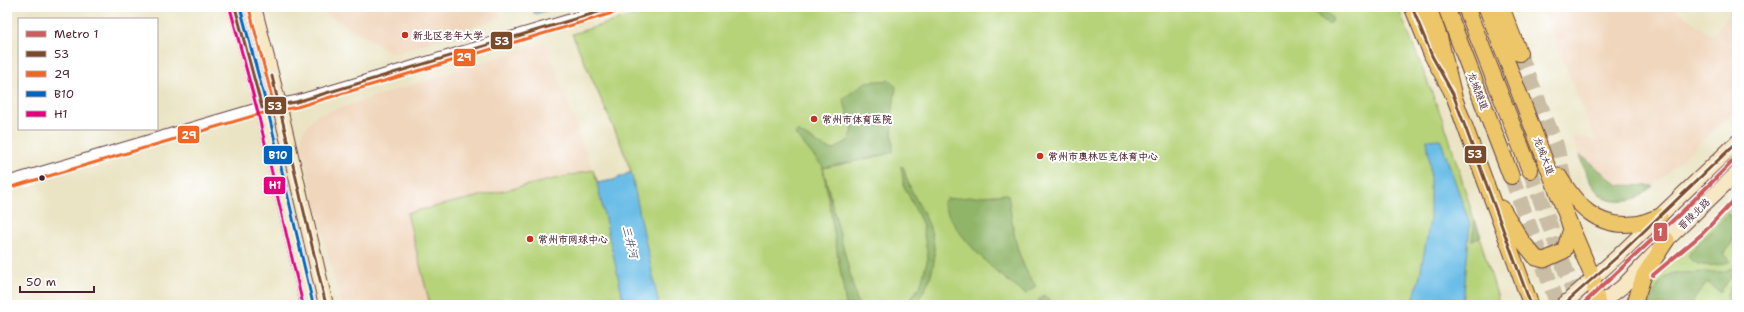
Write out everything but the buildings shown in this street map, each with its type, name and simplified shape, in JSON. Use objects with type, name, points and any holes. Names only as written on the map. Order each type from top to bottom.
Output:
[{"type":"highway","points":[[1428,7],[1439,37],[1453,94]]},
{"type":"highway","name":"龙城隧道","points":[[1446,7],[1511,176]]},
{"type":"highway","name":"龙城隧道","points":[[1466,7],[1530,170]]},
{"type":"highway","points":[[1502,7],[1520,53]]},
{"type":"main road","points":[[235,7],[262,108],[308,305]]},
{"type":"main road","points":[[254,7],[279,104],[326,305]]},
{"type":"main road","points":[[1412,7],[1432,56],[1453,94],[1530,305]]},
{"type":"main road","name":"龙城大道","points":[[1486,7],[1567,216],[1593,278],[1599,305]]},
{"type":"main road","points":[[1563,305],[1660,216],[1737,142]]},
{"type":"main road","points":[[1540,144],[1572,197],[1590,214],[1612,224],[1635,224],[1660,216]]},
{"type":"main road","name":"晋陵北路","points":[[1599,305],[1622,287],[1667,240],[1737,173]]},
{"type":"main road","points":[[1483,175],[1522,241],[1536,258],[1544,260],[1564,251],[1571,229],[1567,216]]},
{"type":"main road","points":[[1634,305],[1644,275],[1667,240]]},
{"type":"street","points":[[7,183],[262,108],[296,102],[616,7]]},
{"type":"shaded area","name":"新北区老年大学","points":[[315,7],[497,7],[502,17],[394,54]]},
{"type":"shaded area","points":[[1541,7],[1672,7],[1712,36],[1729,16],[1737,21],[1737,108],[1653,186],[1619,185],[1579,154],[1572,137],[1596,140]]},
{"type":"shaded area","points":[[545,42],[593,170],[407,213],[430,305],[341,305],[301,145],[303,131],[315,116]]},
{"type":"green space","name":"常州市奥林匹克体育中心","points":[[660,7],[1398,7],[1447,131],[1498,298],[1498,305],[430,305],[407,213],[593,170],[598,183],[614,180],[631,172],[620,142],[572,34]]},
{"type":"green space","points":[[1310,7],[1323,7],[1332,18],[1332,22],[1329,25],[1324,22]]},
{"type":"green space","points":[[890,80],[896,87],[892,115],[893,152],[823,168],[795,134],[797,131],[826,148],[833,150],[849,140],[853,130],[843,99],[866,82]]},
{"type":"green space","points":[[1579,154],[1618,185],[1653,186],[1632,200],[1614,201],[1606,198],[1599,194],[1589,180]]},
{"type":"green space","points":[[901,166],[904,168],[910,188],[926,218],[931,230],[933,242],[934,263],[931,274],[922,295],[915,305],[905,305],[920,287],[928,258],[922,223],[904,186]]},
{"type":"green space","points":[[823,170],[858,305],[846,305]]},
{"type":"green space","points":[[1008,194],[1019,254],[1023,265],[1036,286],[1026,294],[1003,277],[978,254],[957,228],[943,203],[946,199]]},
{"type":"green space","points":[[1737,202],[1737,305],[1645,305],[1648,290],[1659,270]]},
{"type":"green space","points":[[1728,214],[1737,221],[1737,236],[1723,254],[1731,261],[1714,265],[1703,265],[1688,257],[1691,251]]},
{"type":"green space","points":[[1475,220],[1481,237],[1472,241]]},
{"type":"green space","points":[[1735,267],[1736,270],[1720,292],[1707,282],[1690,305],[1650,305],[1655,291],[1661,282],[1673,273],[1722,272]]},
{"type":"green space","points":[[1737,280],[1737,286],[1735,289],[1737,291],[1737,305],[1722,305],[1728,298],[1725,296]]},
{"type":"green space","points":[[1044,295],[1054,305],[1047,305],[1038,300]]},
{"type":"water","points":[[531,7],[557,7],[535,14]]},
{"type":"water","points":[[1440,139],[1470,224],[1463,305],[1412,305],[1420,275],[1430,221],[1430,166],[1427,140]]},
{"type":"water","name":"三井河","points":[[631,172],[659,305],[622,305],[623,299],[597,183],[614,180]]},
{"type":"tunnel","points":[[1519,53],[1556,145],[1566,190]]},
{"type":"tunnel","points":[[1530,170],[1578,305]]},
{"type":"tunnel","points":[[1511,176],[1558,305]]},
{"type":"metro line","name":"1","points":[[1582,305],[1683,211],[1737,157]]},
{"type":"metro line","name":"1","points":[[1653,275],[1702,234],[1737,197]]},
{"type":"transit line","name":"53","points":[[235,7],[262,108],[296,102],[615,7]]},
{"type":"transit line","name":"B10","points":[[240,7],[267,107],[313,304]]},
{"type":"transit line","name":"53","points":[[1412,7],[1432,56],[1453,94],[1531,305]]},
{"type":"transit line","name":"H1","points":[[230,8],[257,109],[303,305]]},
{"type":"transit line","name":"29","points":[[249,8],[274,105]]},
{"type":"transit line","name":"29","points":[[8,188],[263,113],[297,107],[616,12]]},
{"type":"transit line","name":"53","points":[[272,76],[326,305]]},
{"type":"transit line","name":"53","points":[[1563,305],[1617,257],[1737,142]]},
{"type":"place","name":"新北区老年大学","points":[[405,35]]},
{"type":"place","name":"常州市体育医院","points":[[814,119]]},
{"type":"place","name":"常州市奥林匹克体育中心","points":[[1040,156]]},
{"type":"place","name":"常州市网球中心","points":[[530,239]]}]
